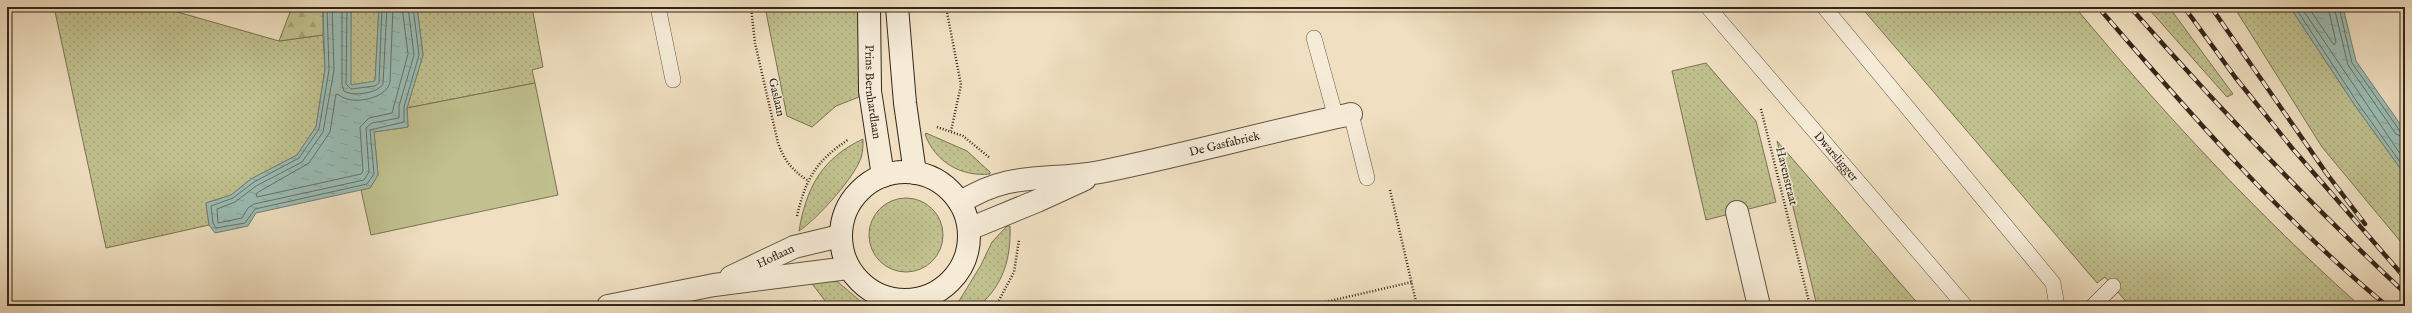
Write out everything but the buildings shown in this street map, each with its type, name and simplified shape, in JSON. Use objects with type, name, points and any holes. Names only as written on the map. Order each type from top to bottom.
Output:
[{"type":"street","name":"Prins Bernhardlaan","points":[[869,7],[870,91],[883,176]]},
{"type":"street","points":[[897,7],[905,104],[915,173]]},
{"type":"street","name":"De Gasfabriek","points":[[960,203],[976,192],[1006,181],[1098,172],[1338,117]]},
{"type":"street","points":[[899,172],[915,173],[928,176],[941,183],[960,203],[969,229],[966,256],[960,268],[930,301],[914,300],[897,303],[869,290],[857,280],[848,268],[842,252],[840,236],[842,223],[852,199],[871,181],[899,172]]},
{"type":"street","name":"De Gasfabriek","points":[[969,229],[1037,201],[1098,172]]},
{"type":"street","points":[[1737,212],[1760,306]]},
{"type":"street","name":"Hoflaan","points":[[714,285],[794,247],[840,236]]},
{"type":"street","name":"Hoflaan","points":[[608,306],[714,285],[848,268]]},
{"type":"lane","points":[[658,7],[673,80]]},
{"type":"lane","name":"Dwarsligger","points":[[1708,7],[1965,306]]},
{"type":"lane","points":[[1824,7],[2053,284],[2057,306]]},
{"type":"lane","points":[[1310,39],[1338,117],[1368,178]]},
{"type":"lane","points":[[2094,306],[2113,286]]},
{"type":"path","name":"Gaslaan","points":[[751,7],[755,43],[778,143],[782,155],[794,172],[807,180]]},
{"type":"path","points":[[946,7],[961,85],[951,131]]},
{"type":"path","name":"Havenstraat","points":[[1760,105],[1810,306]]},
{"type":"path","points":[[1389,184],[1417,306]]},
{"type":"path","points":[[1308,306],[1412,282]]},
{"type":"green space","points":[[54,7],[160,7],[279,41],[323,35],[325,69],[316,127],[297,155],[251,179],[231,195],[206,203],[209,225],[106,248]]},
{"type":"green space","points":[[292,7],[323,7],[323,35],[279,41]]},
{"type":"green space","points":[[351,7],[379,7],[375,82],[350,85]]},
{"type":"green space","points":[[417,7],[532,7],[543,67],[532,70],[535,83],[407,108],[423,55]]},
{"type":"green space","points":[[765,7],[860,7],[859,97],[836,106],[812,127],[787,116]]},
{"type":"green space","points":[[1861,7],[2075,7],[2142,86],[2212,162],[2284,235],[2360,306],[2130,306],[2105,277],[2097,283]]},
{"type":"green space","points":[[2147,7],[2169,7],[2233,94],[2227,97]]},
{"type":"green space","points":[[2234,7],[2290,7],[2354,104],[2405,175],[2405,247],[2322,147]]},
{"type":"green space","points":[[1706,63],[1756,121],[1776,202],[1706,220],[1672,71]]},
{"type":"green space","points":[[535,83],[558,195],[371,235],[361,190],[370,188],[378,175],[374,132],[408,127],[407,108]]},
{"type":"green space","points":[[926,133],[967,151],[990,172],[990,174],[969,173],[950,166],[942,160],[929,144],[925,134]]},
{"type":"green space","points":[[863,139],[863,151],[861,158],[851,176],[825,208],[799,231],[806,201],[818,176],[837,155]]},
{"type":"green space","points":[[1777,141],[1920,306],[1817,306]]},
{"type":"green space","points":[[906,198],[927,204],[937,214],[943,235],[937,256],[927,266],[906,272],[885,266],[875,256],[869,235],[875,214],[885,204]]},
{"type":"green space","points":[[1007,226],[1010,226],[1010,238],[1007,260],[995,289],[979,306],[956,306],[981,265],[992,242]]},
{"type":"green space","points":[[829,279],[838,282],[866,306],[829,306],[810,281]]},
{"type":"water","points":[[323,7],[351,7],[351,85],[375,81],[379,7],[417,7],[423,55],[407,108],[408,127],[374,132],[378,175],[370,188],[256,213],[248,226],[215,233],[209,225],[206,203],[231,195],[251,179],[297,155],[316,127],[325,69]]},
{"type":"water","points":[[2290,7],[2343,7],[2356,61],[2405,131],[2405,175],[2354,104]]},
{"type":"railway","points":[[2098,7],[2166,86],[2236,163],[2310,237],[2387,306]]},
{"type":"railway","points":[[2130,7],[2196,81],[2264,153],[2333,224],[2405,293]]},
{"type":"railway","points":[[2184,7],[2235,77],[2292,148],[2405,278]]},
{"type":"railway","points":[[2211,7],[2327,174],[2365,224]]}]
